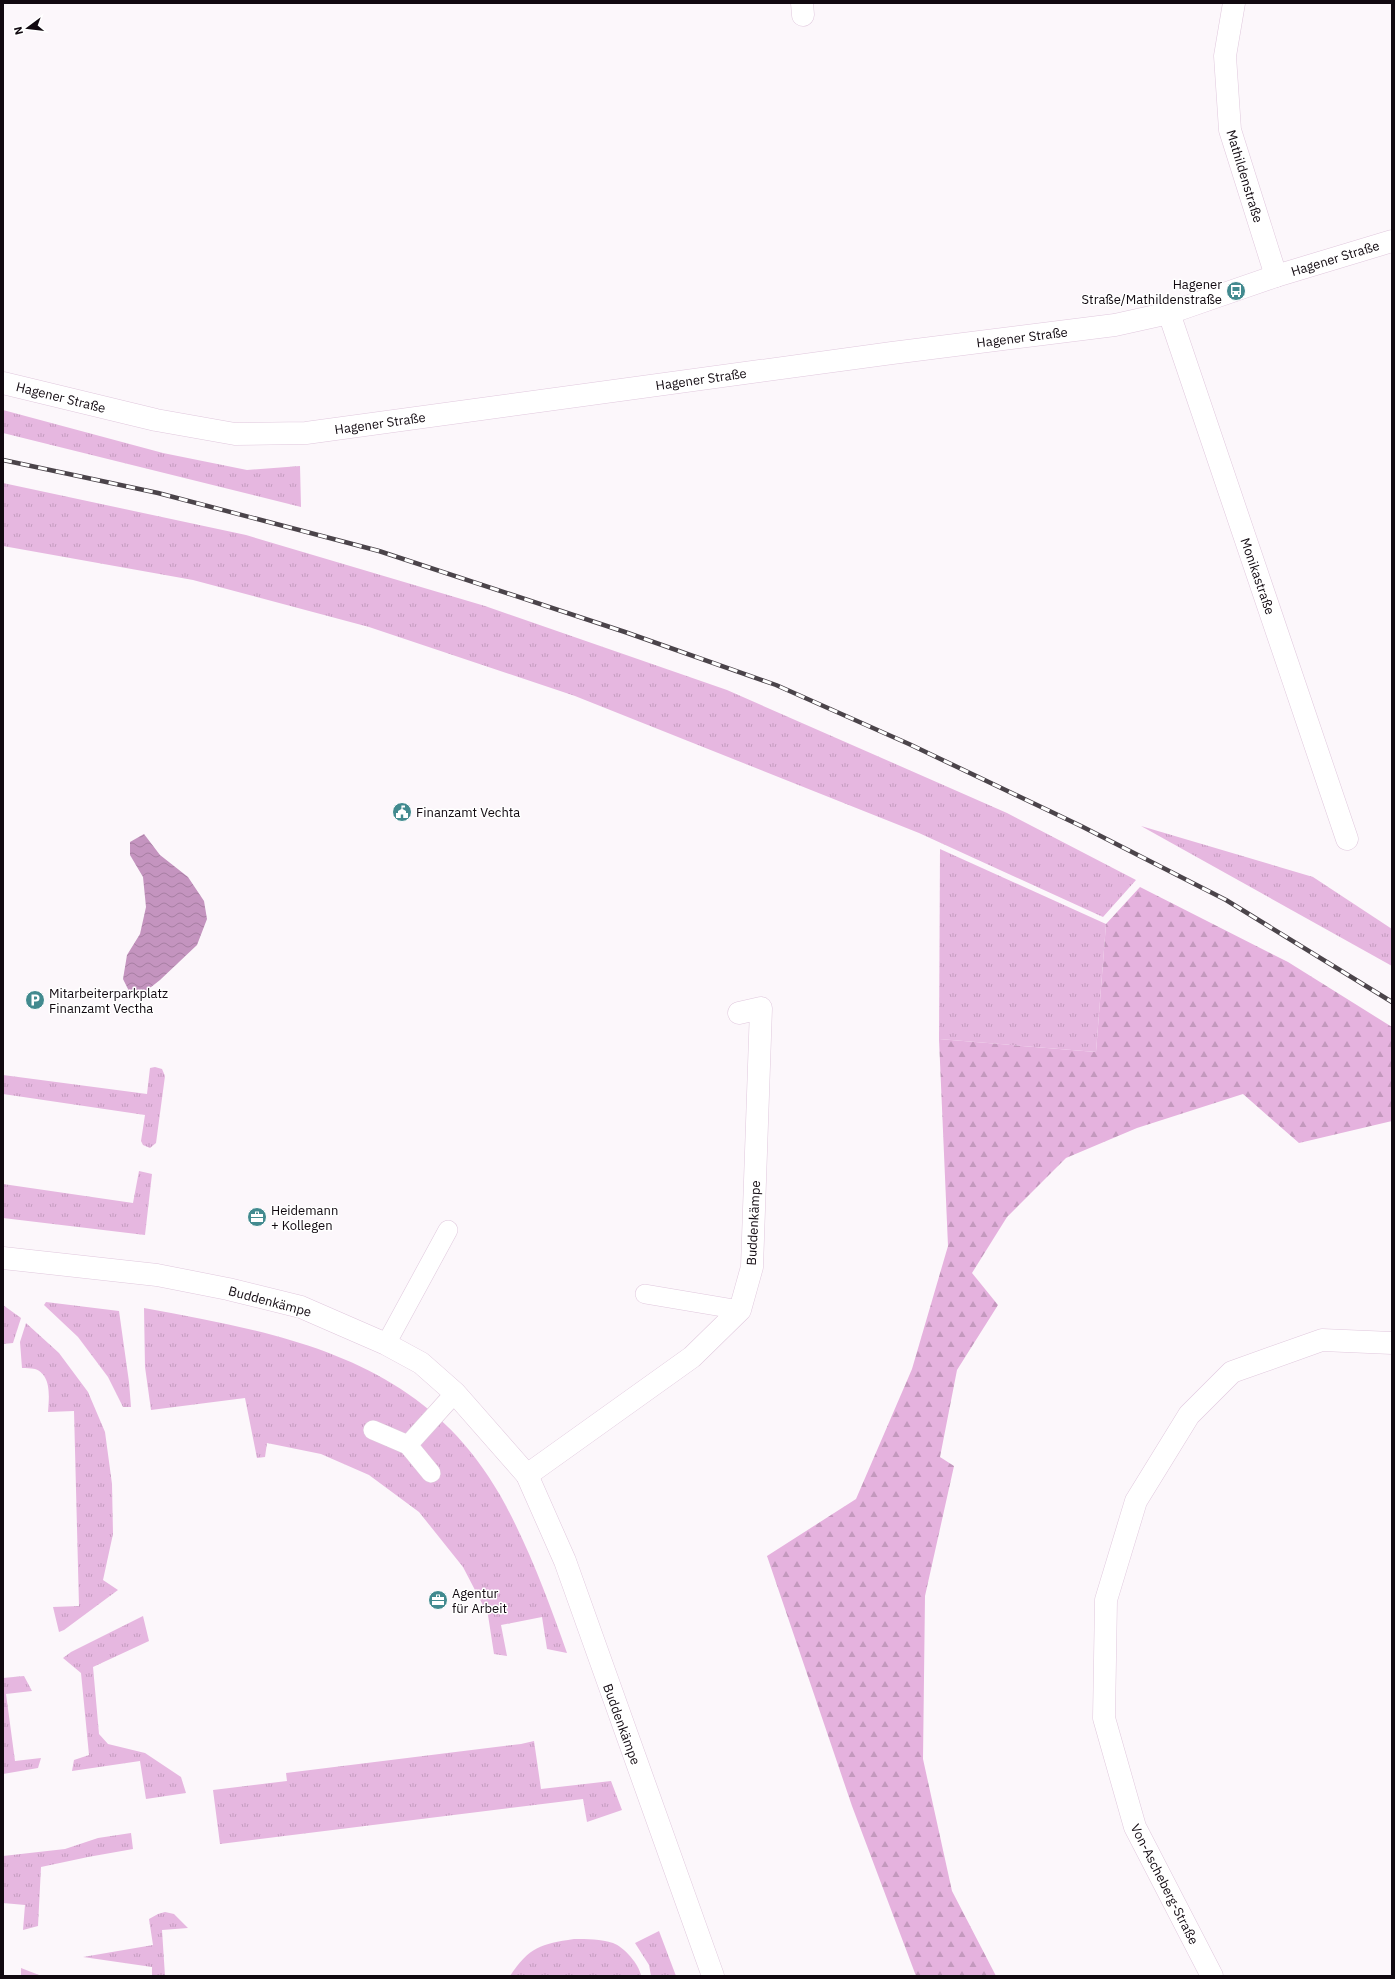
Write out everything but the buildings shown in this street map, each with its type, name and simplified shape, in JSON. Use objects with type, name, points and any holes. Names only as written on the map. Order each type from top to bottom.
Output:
[{"type":"street","name":"Mathildenstraße","points":[[1234,3],[1225,56],[1230,130],[1276,276]]},
{"type":"street","name":"Hagener Straße","points":[[3,383],[156,420],[236,434],[306,433],[892,353],[1115,326],[1169,313],[1276,276],[1392,241]]},
{"type":"street","name":"Monikastraße","points":[[1169,313],[1347,839]]},
{"type":"street","name":"Buddenkämpe","points":[[739,1013],[761,1008],[752,1267],[740,1310]]},
{"type":"street","name":"Buddenkämpe","points":[[3,1258],[157,1275],[228,1289],[302,1307],[386,1344],[421,1363],[455,1393],[527,1475],[565,1561],[713,1976]]},
{"type":"street","points":[[527,1475],[692,1357],[740,1310]]},
{"type":"street","name":"Von-Ascheberg-Straße","points":[[1212,1976],[1134,1827],[1104,1718],[1106,1600],[1136,1501],[1189,1415],[1232,1372],[1322,1340],[1392,1343]]},
{"type":"lane","points":[[386,1344],[448,1230]]},
{"type":"lane","points":[[645,1294],[740,1310]]},
{"type":"lane","points":[[408,1446],[455,1393]]},
{"type":"lane","points":[[373,1430],[408,1446],[430,1473]]},
{"type":"green space","points":[[3,410],[163,453],[247,470],[300,466],[301,507],[3,433]]},
{"type":"green space","points":[[3,483],[246,535],[485,606],[727,690],[1007,813],[1136,880],[1103,917],[919,833],[575,696],[369,627],[193,580],[3,546]]},
{"type":"green space","points":[[1141,826],[1313,877],[1392,929],[1392,966]]},
{"type":"green space","points":[[940,849],[1106,924],[1096,1052],[939,1039]]},
{"type":"green space","points":[[1140,887],[1288,962],[1392,1027],[1392,1121],[1299,1143],[1243,1094],[1137,1128],[1066,1158],[1007,1217],[972,1273],[998,1305],[957,1370],[940,1457],[954,1466],[925,1596],[923,1759],[952,1891],[996,1976],[916,1976],[852,1806],[767,1556],[856,1499],[912,1369],[948,1246],[939,1039],[1096,1052],[1106,924]]},
{"type":"green space","points":[[155,1067],[162,1069],[165,1076],[156,1143],[150,1148],[143,1145],[141,1141],[145,1115],[3,1094],[3,1075],[147,1094],[150,1068]]},
{"type":"green space","points":[[139,1171],[152,1174],[145,1235],[3,1218],[3,1184],[133,1203]]},
{"type":"green space","points":[[46,1302],[119,1311],[131,1407],[123,1407],[108,1377],[78,1337],[44,1305]]},
{"type":"green space","points":[[3,1305],[21,1318],[13,1343],[3,1344]]},
{"type":"green space","points":[[144,1308],[249,1329],[298,1342],[346,1360],[391,1382],[431,1412],[468,1449],[500,1495],[520,1533],[545,1592],[567,1653],[547,1649],[542,1617],[501,1625],[507,1656],[494,1654],[488,1615],[463,1567],[419,1512],[369,1475],[321,1454],[267,1443],[265,1457],[257,1458],[245,1398],[151,1410],[145,1367]]},
{"type":"green space","points":[[26,1323],[59,1353],[88,1392],[105,1432],[112,1484],[113,1534],[103,1580],[118,1590],[64,1630],[59,1632],[53,1607],[79,1606],[74,1411],[48,1412],[48,1388],[44,1376],[35,1369],[22,1368],[20,1342]]},
{"type":"green space","points":[[143,1616],[149,1641],[93,1667],[99,1734],[108,1744],[145,1753],[181,1777],[186,1793],[146,1799],[140,1761],[72,1771],[74,1760],[89,1755],[81,1673],[63,1658],[71,1652]]},
{"type":"green space","points":[[24,1676],[32,1691],[6,1694],[15,1761],[41,1758],[38,1768],[3,1774],[3,1678]]},
{"type":"green space","points":[[534,1741],[541,1789],[611,1781],[622,1810],[587,1822],[583,1799],[220,1844],[213,1790],[287,1781],[286,1773],[521,1744]]},
{"type":"green space","points":[[131,1833],[133,1849],[41,1867],[38,1926],[23,1930],[25,1905],[3,1903],[3,1856],[65,1849],[98,1838]]},
{"type":"green space","points":[[165,1912],[174,1914],[188,1928],[162,1930],[165,1976],[152,1976],[152,1967],[83,1957],[153,1945],[149,1919]]},
{"type":"green space","points":[[659,1931],[676,1976],[651,1976],[649,1965],[635,1943]]},
{"type":"green space","points":[[574,1939],[599,1940],[617,1945],[622,1948],[634,1961],[640,1971],[641,1976],[510,1976],[523,1959],[537,1948],[544,1945]]},
{"type":"green space","points":[[21,1968],[39,1975],[40,1976],[21,1976]]},
{"type":"water","points":[[144,834],[160,855],[188,877],[204,901],[207,919],[197,945],[160,980],[141,995],[129,991],[123,979],[127,955],[140,934],[146,907],[143,877],[130,855],[130,842]]},
{"type":"railway","points":[[3,460],[158,493],[379,551],[625,632],[776,685],[909,744],[1081,826],[1226,900],[1392,1002]]},
{"type":"place","name":"Hagener Straße/Mathildenstraße","points":[[1236,291]]},
{"type":"place","name":"Finanzamt Vechta","points":[[402,812]]},
{"type":"place","name":"Mitarbeiterparkplatz Finanzamt Vectha","points":[[35,1000]]},
{"type":"place","name":"Heidemann + Kollegen","points":[[257,1217]]},
{"type":"place","name":"Agentur für Arbeit","points":[[438,1600]]}]
